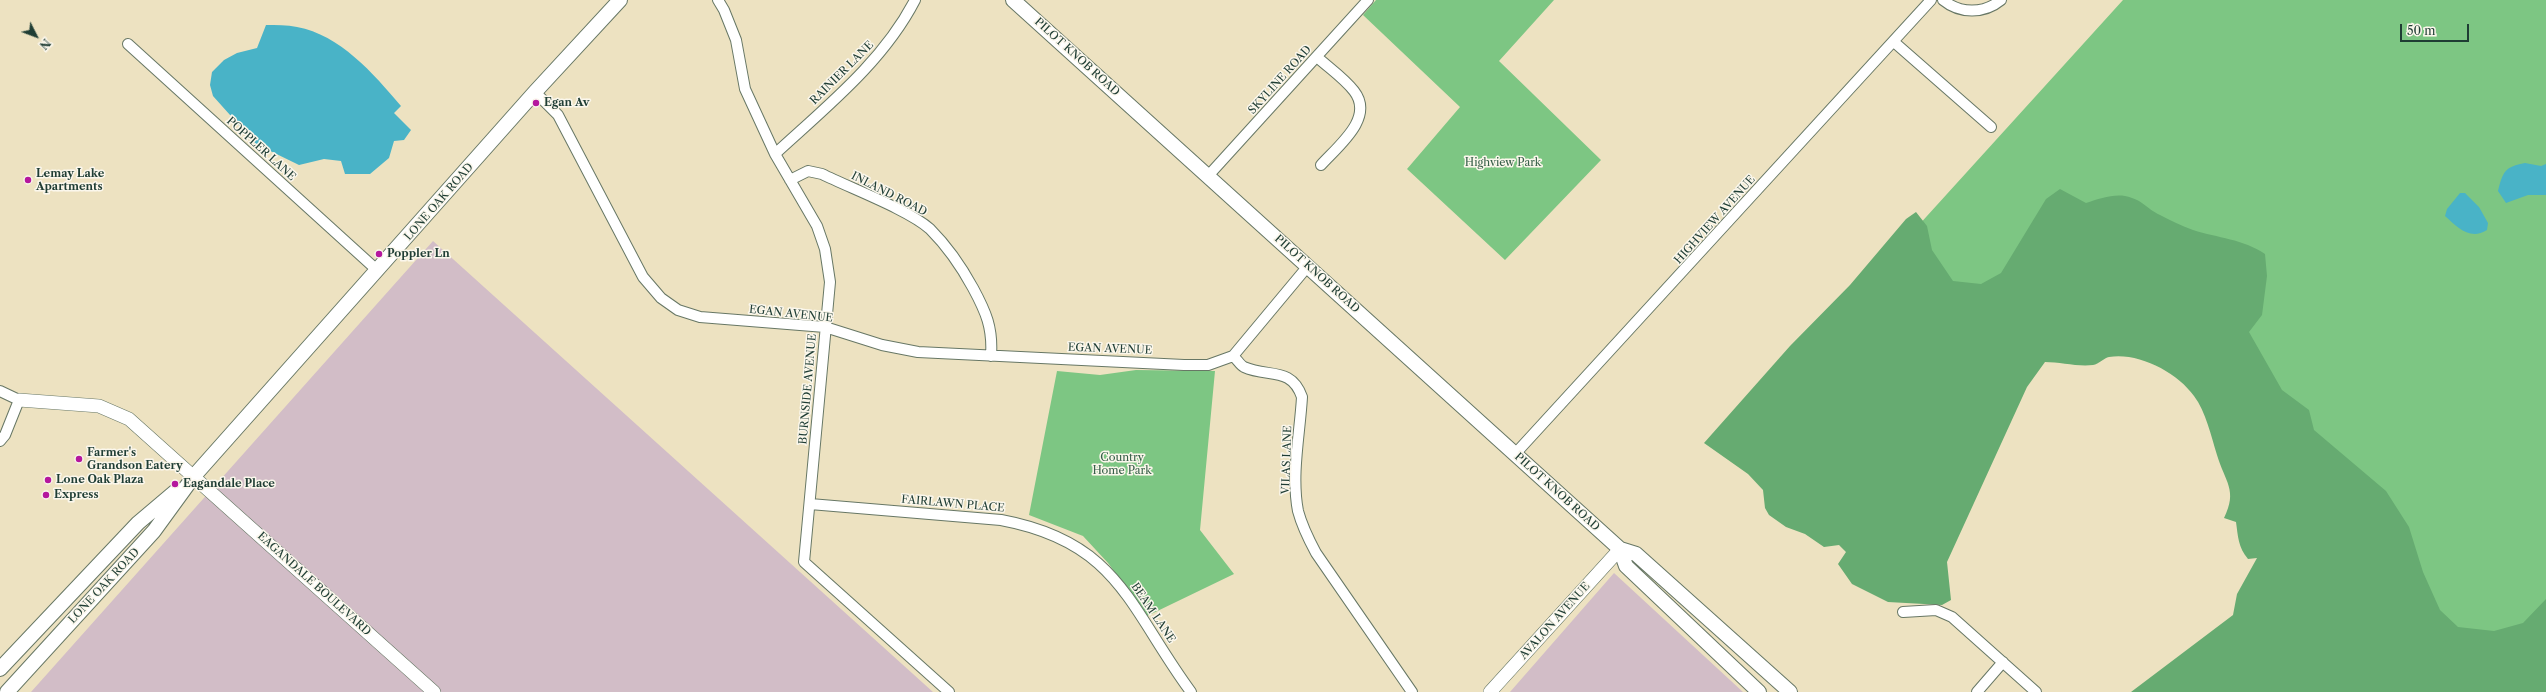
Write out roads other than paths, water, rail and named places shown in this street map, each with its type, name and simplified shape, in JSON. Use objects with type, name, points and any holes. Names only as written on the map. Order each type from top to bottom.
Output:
[{"type":"main road","name":"LONE OAK ROAD","points":[[7,692],[154,532],[194,476],[378,271],[535,92],[620,0]]},
{"type":"main road","name":"PILOT KNOB ROAD","points":[[1014,0],[1620,549],[1636,554],[1790,692]]},
{"type":"main road","name":"LONE OAK ROAD","points":[[0,669],[138,523],[194,476]]},
{"type":"main road","name":"PILOT KNOB ROAD","points":[[1620,549],[1626,566],[1759,692]]},
{"type":"street","name":"BURNSIDE AVENUE","points":[[718,0],[724,10],[736,40],[745,89],[776,154],[816,226],[826,249],[830,282],[804,562],[948,692]]},
{"type":"street","name":"RAINIER LANE","points":[[776,154],[858,78],[886,47],[916,0]]},
{"type":"street","name":"SKYLINE ROAD","points":[[1208,176],[1368,0]]},
{"type":"street","name":"HIGHVIEW AVENUE","points":[[1515,454],[1931,0]]},
{"type":"street","points":[[1943,0],[1962,11],[1991,8],[2001,0]]},
{"type":"street","points":[[1894,42],[1991,127]]},
{"type":"street","name":"POPPLER LANE","points":[[128,44],[378,271]]},
{"type":"street","points":[[1317,57],[1354,91],[1361,109],[1355,127],[1321,165]]},
{"type":"street","name":"EGAN AVENUE","points":[[535,92],[558,115],[643,277],[661,298],[678,310],[700,317],[825,327],[882,345],[918,352],[1208,365],[1234,356]]},
{"type":"street","name":"INLAND ROAD","points":[[790,180],[808,171],[822,174],[908,215],[929,228],[956,258],[988,316],[992,343],[992,356]]},
{"type":"street","points":[[1234,356],[1308,266]]},
{"type":"street","name":"VILAS LANE","points":[[1234,356],[1243,367],[1284,376],[1298,385],[1302,397],[1296,488],[1298,511],[1305,533],[1316,553],[1412,692]]},
{"type":"street","points":[[0,390],[18,400],[99,406],[129,419],[194,476]]},
{"type":"street","points":[[0,441],[5,435],[18,400]]},
{"type":"street","name":"EAGANDALE BOULEVARD","points":[[194,476],[434,692]]},
{"type":"street","name":"FAIRLAWN PLACE","points":[[810,504],[1002,520],[1030,525],[1054,534],[1088,553]]},
{"type":"street","name":"AVALON AVENUE","points":[[1490,692],[1620,549]]},
{"type":"street","name":"BEAM LANE","points":[[1088,553],[1108,570],[1132,601],[1191,692]]},
{"type":"street","points":[[1677,614],[1689,601]]},
{"type":"street","points":[[1903,612],[1936,610],[1952,617],[2036,692]]},
{"type":"street","points":[[1977,692],[2003,662]]},
{"type":"water","points":[[266,25],[285,25],[297,27],[313,31],[327,38],[355,57],[401,106],[394,113],[411,130],[404,140],[394,141],[389,158],[370,174],[345,174],[341,161],[324,159],[299,165],[256,144],[213,96],[210,85],[212,72],[224,60],[237,53],[257,48]]},
{"type":"water","points":[[2525,163],[2541,166],[2546,164],[2546,195],[2528,195],[2506,203],[2498,191],[2503,174],[2513,166]]},
{"type":"water","points":[[2460,193],[2465,193],[2479,207],[2488,223],[2487,230],[2475,234],[2469,233],[2459,228],[2445,216],[2447,209]]},
{"type":"place","name":"Egan Av","points":[[536,103]]},
{"type":"place","name":"Lemay Lake Apartments","points":[[28,180]]},
{"type":"place","name":"Poppler Ln","points":[[379,254]]},
{"type":"place","name":"Farmer's Grandson Eatery","points":[[79,459]]},
{"type":"place","name":"Lone Oak Plaza","points":[[48,480]]},
{"type":"place","name":"Eagandale Place","points":[[175,484]]},
{"type":"place","name":"Express","points":[[46,495]]},
{"type":"park label","name":"Highview Park","points":[[1503,163]]},
{"type":"park label","name":"Country Home Park","points":[[1122,464]]}]
